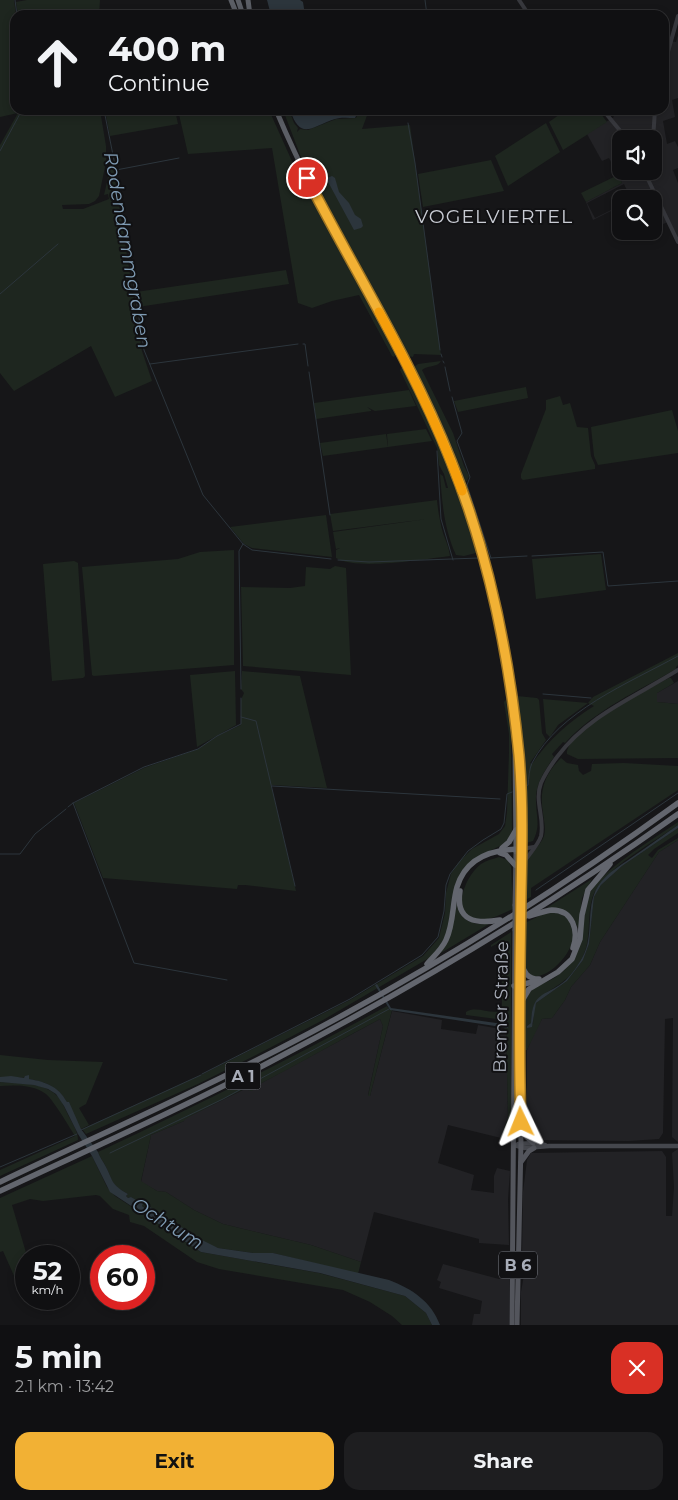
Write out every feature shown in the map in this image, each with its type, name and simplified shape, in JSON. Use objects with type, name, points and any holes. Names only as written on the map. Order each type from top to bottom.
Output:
[{"type":"highway","name":"B 6","points":[[278,115],[319,202],[396,343],[425,402],[452,461],[473,520],[494,595],[512,694],[519,753],[518,850]]},
{"type":"highway","name":"B 6","points":[[516,736],[516,830],[518,850]]},
{"type":"highway","name":"A 1","points":[[0,1182],[280,1048],[423,969],[506,919],[597,860],[678,803]]},
{"type":"highway","name":"A 1","points":[[0,1191],[267,1064],[385,1000],[522,918],[678,814]]},
{"type":"highway","points":[[506,919],[475,922],[464,915],[459,903],[460,890],[467,876],[480,862],[500,851],[509,842],[516,830]]},
{"type":"highway","points":[[423,969],[446,941],[457,888],[465,872],[484,856],[500,851],[518,850]]},
{"type":"highway","points":[[500,851],[518,866]]},
{"type":"highway","points":[[520,1004],[526,993],[534,986],[549,979],[572,958],[580,939],[582,915],[588,890],[616,857]]},
{"type":"highway","points":[[518,985],[535,982],[546,977],[564,962],[572,951],[576,937],[574,924],[566,914],[555,910],[522,918]]},
{"type":"highway","points":[[520,961],[525,973],[530,978],[546,977]]},
{"type":"highway","points":[[518,985],[534,986]]},
{"type":"main road","name":"B 6","points":[[518,850],[518,866]]},
{"type":"main road","name":"Bremer Straße","points":[[512,1325],[514,1133],[521,927],[518,866]]},
{"type":"main road","name":"Bremer Straße","points":[[517,1325],[521,1146],[520,1004],[515,930],[518,866]]},
{"type":"main road","points":[[521,1132],[534,1145]]},
{"type":"main road","points":[[504,1142],[514,1133]]},
{"type":"main road","points":[[514,1145],[678,1146]]},
{"type":"main road","points":[[520,1162],[534,1145]]},
{"type":"street","points":[[519,0],[526,10]]},
{"type":"street","points":[[669,48],[678,16]]},
{"type":"street","points":[[609,115],[620,130]]},
{"type":"street","points":[[653,130],[654,115]]},
{"type":"street","points":[[649,180],[678,242]]},
{"type":"street","points":[[518,866],[539,840],[542,830],[538,801],[540,786],[549,769],[567,744],[581,730],[601,716],[678,670]]},
{"type":"street","points":[[518,850],[533,848]]},
{"type":"shaded area","points":[[0,0],[14,0],[15,10],[10,10],[10,115],[0,117]]},
{"type":"shaded area","points":[[27,0],[100,0],[99,10],[17,10],[16,2]]},
{"type":"shaded area","points":[[678,35],[678,98],[672,100],[675,117],[663,121],[667,144],[675,141],[678,147],[678,168],[673,170],[678,183],[678,238],[670,221],[662,224],[662,190],[627,190],[624,184],[587,203],[595,218],[612,210],[593,220],[586,202],[622,183],[620,180],[662,180],[662,130],[612,130],[612,164],[609,158],[602,161],[587,134],[614,117],[613,115],[669,115],[669,40],[676,42]]},
{"type":"shaded area","points":[[17,115],[101,115],[106,146],[106,162],[99,196],[89,204],[62,205],[63,209],[83,209],[109,199],[108,194],[104,195],[112,160],[142,351],[152,381],[115,397],[91,346],[14,391],[0,373],[0,145]]},
{"type":"shaded area","points":[[106,115],[176,115],[178,124],[110,136]]},
{"type":"shaded area","points":[[179,115],[271,115],[291,159],[396,354],[394,357],[359,295],[312,308],[298,303],[272,148],[188,154]]},
{"type":"shaded area","points":[[285,115],[291,115],[298,128],[297,132],[300,129],[308,130],[336,119],[356,118],[358,115],[367,115],[362,129],[410,125],[441,355],[414,354],[413,357],[408,356],[301,157]]},
{"type":"shaded area","points":[[559,115],[602,115],[607,122],[563,150],[549,122]]},
{"type":"shaded area","points":[[546,123],[560,152],[508,186],[495,156]]},
{"type":"shaded area","points":[[491,160],[504,191],[423,207],[418,174]]},
{"type":"shaded area","points":[[612,178],[612,180],[620,180],[622,183],[586,202],[581,193]]},
{"type":"shaded area","points":[[286,270],[289,284],[138,307],[136,292]]},
{"type":"shaded area","points":[[441,361],[437,365],[422,370],[453,433],[469,476],[467,481],[464,481],[462,478],[444,430],[414,367],[418,364]]},
{"type":"shaded area","points":[[403,368],[435,436],[454,482],[476,553],[464,556],[456,555],[444,515],[440,474],[443,476],[446,488],[448,488],[439,465],[437,448],[400,370]]},
{"type":"shaded area","points":[[526,387],[528,398],[458,412],[454,401]]},
{"type":"shaded area","points":[[409,390],[416,406],[375,411],[367,407],[371,411],[316,419],[314,403]]},
{"type":"shaded area","points":[[560,396],[563,405],[570,403],[577,427],[588,428],[591,456],[595,469],[523,480],[521,474],[546,409],[546,400]]},
{"type":"shaded area","points":[[672,410],[678,431],[678,453],[598,465],[594,456],[591,427]]},
{"type":"shaded area","points":[[426,429],[432,441],[388,447],[387,434]]},
{"type":"shaded area","points":[[386,434],[388,447],[323,456],[320,443]]},
{"type":"shaded area","points":[[437,500],[441,525],[450,556],[374,564],[346,562],[336,558],[336,550],[340,548],[336,549],[333,532],[427,519],[333,531],[330,514]]},
{"type":"shaded area","points":[[326,515],[332,557],[252,548],[244,544],[230,527]]},
{"type":"shaded area","points":[[234,550],[234,665],[92,675],[82,567],[178,559],[200,552]]},
{"type":"shaded area","points":[[601,554],[606,590],[536,599],[532,559]]},
{"type":"shaded area","points":[[74,561],[78,563],[85,676],[83,678],[52,681],[43,564]]},
{"type":"shaded area","points":[[335,566],[346,568],[351,675],[243,666],[241,587],[290,588],[305,586],[306,567],[330,569]]},
{"type":"shaded area","points":[[678,653],[676,669],[603,711],[565,743],[563,742],[552,754],[554,757],[544,772],[537,789],[537,826],[535,836],[533,841],[526,843],[523,835],[523,781],[517,696],[537,698],[539,700],[542,733],[546,740],[530,763],[532,764],[560,732],[594,706],[588,703],[593,697]]},
{"type":"shaded area","points":[[235,671],[236,725],[197,747],[190,675]]},
{"type":"shaded area","points":[[242,671],[300,676],[327,788],[271,785],[296,891],[245,885],[238,885],[237,889],[103,878],[74,803],[144,768],[198,749],[217,736],[241,725],[241,700],[244,693],[241,689]]},
{"type":"shaded area","points":[[669,678],[674,683],[657,693],[657,702],[678,704],[678,758],[578,759],[567,754],[570,745],[579,734],[593,723],[627,701]]},
{"type":"shaded area","points":[[678,681],[678,704],[657,702],[657,693]]},
{"type":"shaded area","points":[[543,699],[588,703],[558,725],[550,737],[546,733]]},
{"type":"shaded area","points":[[506,700],[511,736],[512,833],[510,838],[502,845],[475,858],[453,894],[447,932],[437,950],[429,958],[323,1020],[198,1084],[86,1134],[82,1129],[201,1075],[350,1000],[423,956],[439,938],[451,874],[458,863],[472,849],[499,834],[505,826],[509,752],[509,734],[504,702]]},
{"type":"shaded area","points":[[561,758],[567,763],[578,765],[579,771],[583,775],[591,771],[592,764],[624,763],[678,766],[678,790],[531,888],[531,897],[525,900],[524,873],[526,862],[541,842],[545,833],[542,805],[544,783],[555,764]]},
{"type":"shaded area","points":[[678,822],[678,825],[613,870],[597,888],[591,904],[588,941],[582,958],[569,977],[542,996],[534,1005],[531,1023],[527,1028],[533,1024],[536,1003],[567,981],[583,960],[589,944],[594,897],[601,885],[622,866],[678,828],[678,833],[648,855],[652,858],[658,850],[678,838],[678,840],[659,852],[600,942],[590,965],[571,987],[565,1000],[552,1018],[542,1019],[527,1050],[524,1050],[523,1013],[527,996],[534,989],[553,979],[568,967],[573,960],[580,945],[588,897],[594,887],[628,856]]},
{"type":"shaded area","points":[[678,840],[678,1142],[672,1137],[673,1018],[665,1019],[663,1133],[659,1139],[629,1141],[534,1140],[527,1135],[527,1050],[534,1034],[542,1019],[552,1018],[565,1000],[571,987],[590,965],[600,942],[659,852]]},
{"type":"shaded area","points":[[499,857],[508,860],[511,867],[513,909],[483,920],[472,918],[465,913],[462,906],[464,888],[474,870],[481,864]]},
{"type":"shaded area","points":[[592,879],[582,898],[579,931],[570,915],[562,911],[545,909]]},
{"type":"shaded area","points":[[456,901],[460,913],[466,920],[476,924],[489,924],[441,953]]},
{"type":"shaded area","points":[[553,912],[564,916],[572,924],[574,935],[571,947],[554,968],[544,974],[534,976],[527,972],[524,963],[525,923],[543,914]]},
{"type":"shaded area","points":[[511,932],[511,1132],[505,1139],[501,1138],[508,1117],[506,1031],[504,1028],[508,1026],[503,1024],[504,1020],[466,1015],[466,1012],[475,1010],[498,1012],[502,1010],[503,949],[500,942],[491,947],[491,945]]},
{"type":"shaded area","points":[[387,1006],[392,1010],[370,1096],[368,1096],[383,1026],[380,1019],[254,1087],[252,1091],[246,1088],[184,1121],[151,1135],[141,1181],[157,1191],[166,1192],[194,1210],[223,1224],[311,1245],[361,1262],[358,1274],[273,1253],[253,1253],[211,1246],[164,1218],[156,1211],[146,1209],[131,1197],[128,1198],[126,1196],[128,1194],[113,1183],[98,1152],[244,1081]]},
{"type":"shaded area","points":[[392,1011],[442,1020],[441,1029],[476,1034],[478,1025],[506,1030],[508,1117],[501,1138],[448,1125],[438,1163],[474,1175],[471,1190],[494,1193],[494,1176],[497,1168],[510,1171],[508,1199],[509,1245],[479,1243],[479,1239],[374,1212],[361,1262],[311,1245],[223,1224],[194,1210],[166,1192],[157,1191],[141,1182],[151,1135],[184,1121],[184,1119],[247,1088],[254,1087],[380,1019],[383,1026],[368,1095],[370,1096]]},
{"type":"shaded area","points":[[0,1055],[48,1060],[103,1062],[86,1104],[79,1108],[89,1125],[81,1129],[62,1095],[49,1085],[28,1078],[0,1077]]},
{"type":"shaded area","points":[[0,1082],[32,1084],[54,1093],[63,1104],[76,1130],[78,1140],[0,1176],[0,1170],[75,1136],[57,1107],[46,1094],[35,1088],[17,1085],[0,1086]]},
{"type":"shaded area","points":[[678,1149],[678,1325],[521,1325],[521,1292],[525,1269],[522,1256],[523,1192],[527,1160],[531,1153],[662,1151],[666,1157],[666,1216],[672,1216],[674,1187],[672,1153]]},
{"type":"shaded area","points":[[92,1156],[107,1187],[115,1196],[201,1252],[319,1273],[405,1296],[426,1313],[432,1325],[402,1325],[370,1302],[343,1290],[219,1269],[197,1262],[144,1226],[130,1222],[129,1215],[113,1209],[100,1196],[96,1195],[43,1201],[30,1199],[12,1205],[24,1245],[15,1245],[15,1278],[3,1251],[0,1252],[0,1198]]},
{"type":"shaded area","points":[[443,1264],[499,1279],[509,1277],[509,1325],[472,1325],[474,1314],[480,1314],[482,1301],[439,1288],[441,1282],[437,1280]]},
{"type":"water","points":[[267,0],[300,0],[303,2],[304,10],[270,10]]},
{"type":"water","points":[[292,115],[356,115],[355,118],[337,118],[308,129],[298,126]]},
{"type":"water","points":[[332,176],[335,178],[339,192],[349,203],[355,215],[361,219],[363,226],[361,228],[354,230],[327,180],[327,178]]},
{"type":"water","points":[[678,825],[678,828],[622,866],[601,885],[594,897],[589,944],[583,960],[567,981],[536,1003],[532,1027],[527,1028],[531,1023],[532,1012],[537,999],[566,980],[582,958],[588,939],[592,900],[601,882],[615,869]]},
{"type":"water","points":[[377,984],[391,1008],[503,1024],[508,1026],[508,1028],[390,1010],[375,985]]},
{"type":"water","name":"Ochtum","points":[[29,1075],[29,1079],[46,1083],[56,1088],[69,1102],[81,1129],[98,1152],[114,1183],[128,1194],[126,1196],[128,1198],[131,1197],[142,1201],[142,1206],[146,1209],[150,1207],[192,1235],[218,1248],[253,1253],[273,1253],[389,1280],[405,1287],[420,1297],[431,1309],[440,1325],[432,1325],[426,1313],[405,1296],[320,1273],[201,1252],[110,1192],[92,1156],[56,1094],[48,1089],[34,1085],[0,1082],[0,1077],[24,1078]]},
{"type":"waterway","points":[[15,0],[16,10]]},
{"type":"waterway","points":[[425,0],[426,10]]},
{"type":"waterway","points":[[0,151],[19,115]]},
{"type":"waterway","name":"Rodendammgraben","points":[[105,115],[116,170],[144,350],[203,495],[243,544],[252,550],[331,559]]},
{"type":"waterway","points":[[408,123],[440,350]]},
{"type":"waterway","points":[[116,170],[179,158]]},
{"type":"waterway","points":[[0,294],[58,244]]},
{"type":"waterway","points":[[150,364],[298,344]]},
{"type":"waterway","points":[[303,344],[305,344],[308,366]]},
{"type":"waterway","points":[[445,367],[450,391]]},
{"type":"waterway","points":[[309,372],[330,515]]},
{"type":"waterway","points":[[452,397],[462,433],[457,441],[470,477],[467,485],[491,558]]},
{"type":"waterway","points":[[437,451],[441,519],[453,560]]},
{"type":"waterway","points":[[241,689],[239,551],[243,544]]},
{"type":"waterway","name":"Rodendammgraben","points":[[532,556],[603,552],[608,586],[678,581]]},
{"type":"waterway","name":"Rodendammgraben","points":[[490,558],[527,556]]},
{"type":"waterway","name":"Rodendammgraben","points":[[338,560],[369,562],[479,558]]},
{"type":"waterway","points":[[524,787],[528,785],[532,763],[559,728],[597,700],[678,656]]},
{"type":"waterway","points":[[543,694],[591,698]]},
{"type":"waterway","points":[[241,698],[241,717],[256,721],[295,886]]},
{"type":"waterway","points":[[68,807],[144,767],[198,749],[217,736],[241,724],[241,717]]},
{"type":"waterway","points":[[272,786],[500,799]]},
{"type":"waterway","points":[[202,1074],[350,999],[422,955],[438,937],[444,911],[446,885],[450,874],[468,851],[501,829],[504,823],[507,794],[512,792]]},
{"type":"waterway","points":[[536,890],[678,793]]},
{"type":"waterway","points":[[73,803],[134,963],[227,980]]},
{"type":"waterway","points":[[0,854],[20,854],[35,834],[66,809]]},
{"type":"waterway","points":[[110,1153],[223,1099],[389,1009]]},
{"type":"waterway","points":[[81,1130],[201,1075]]},
{"type":"waterway","points":[[0,1167],[77,1134]]},
{"type":"slow traffic","points":[[379,312],[439,431],[462,491]]},
{"type":"district","name":"VOGELVIERTEL","points":[[494,216]]},
{"type":"route","points":[[307,178],[396,343],[439,431],[473,520],[494,595],[508,670],[520,764],[521,1122]]}]
